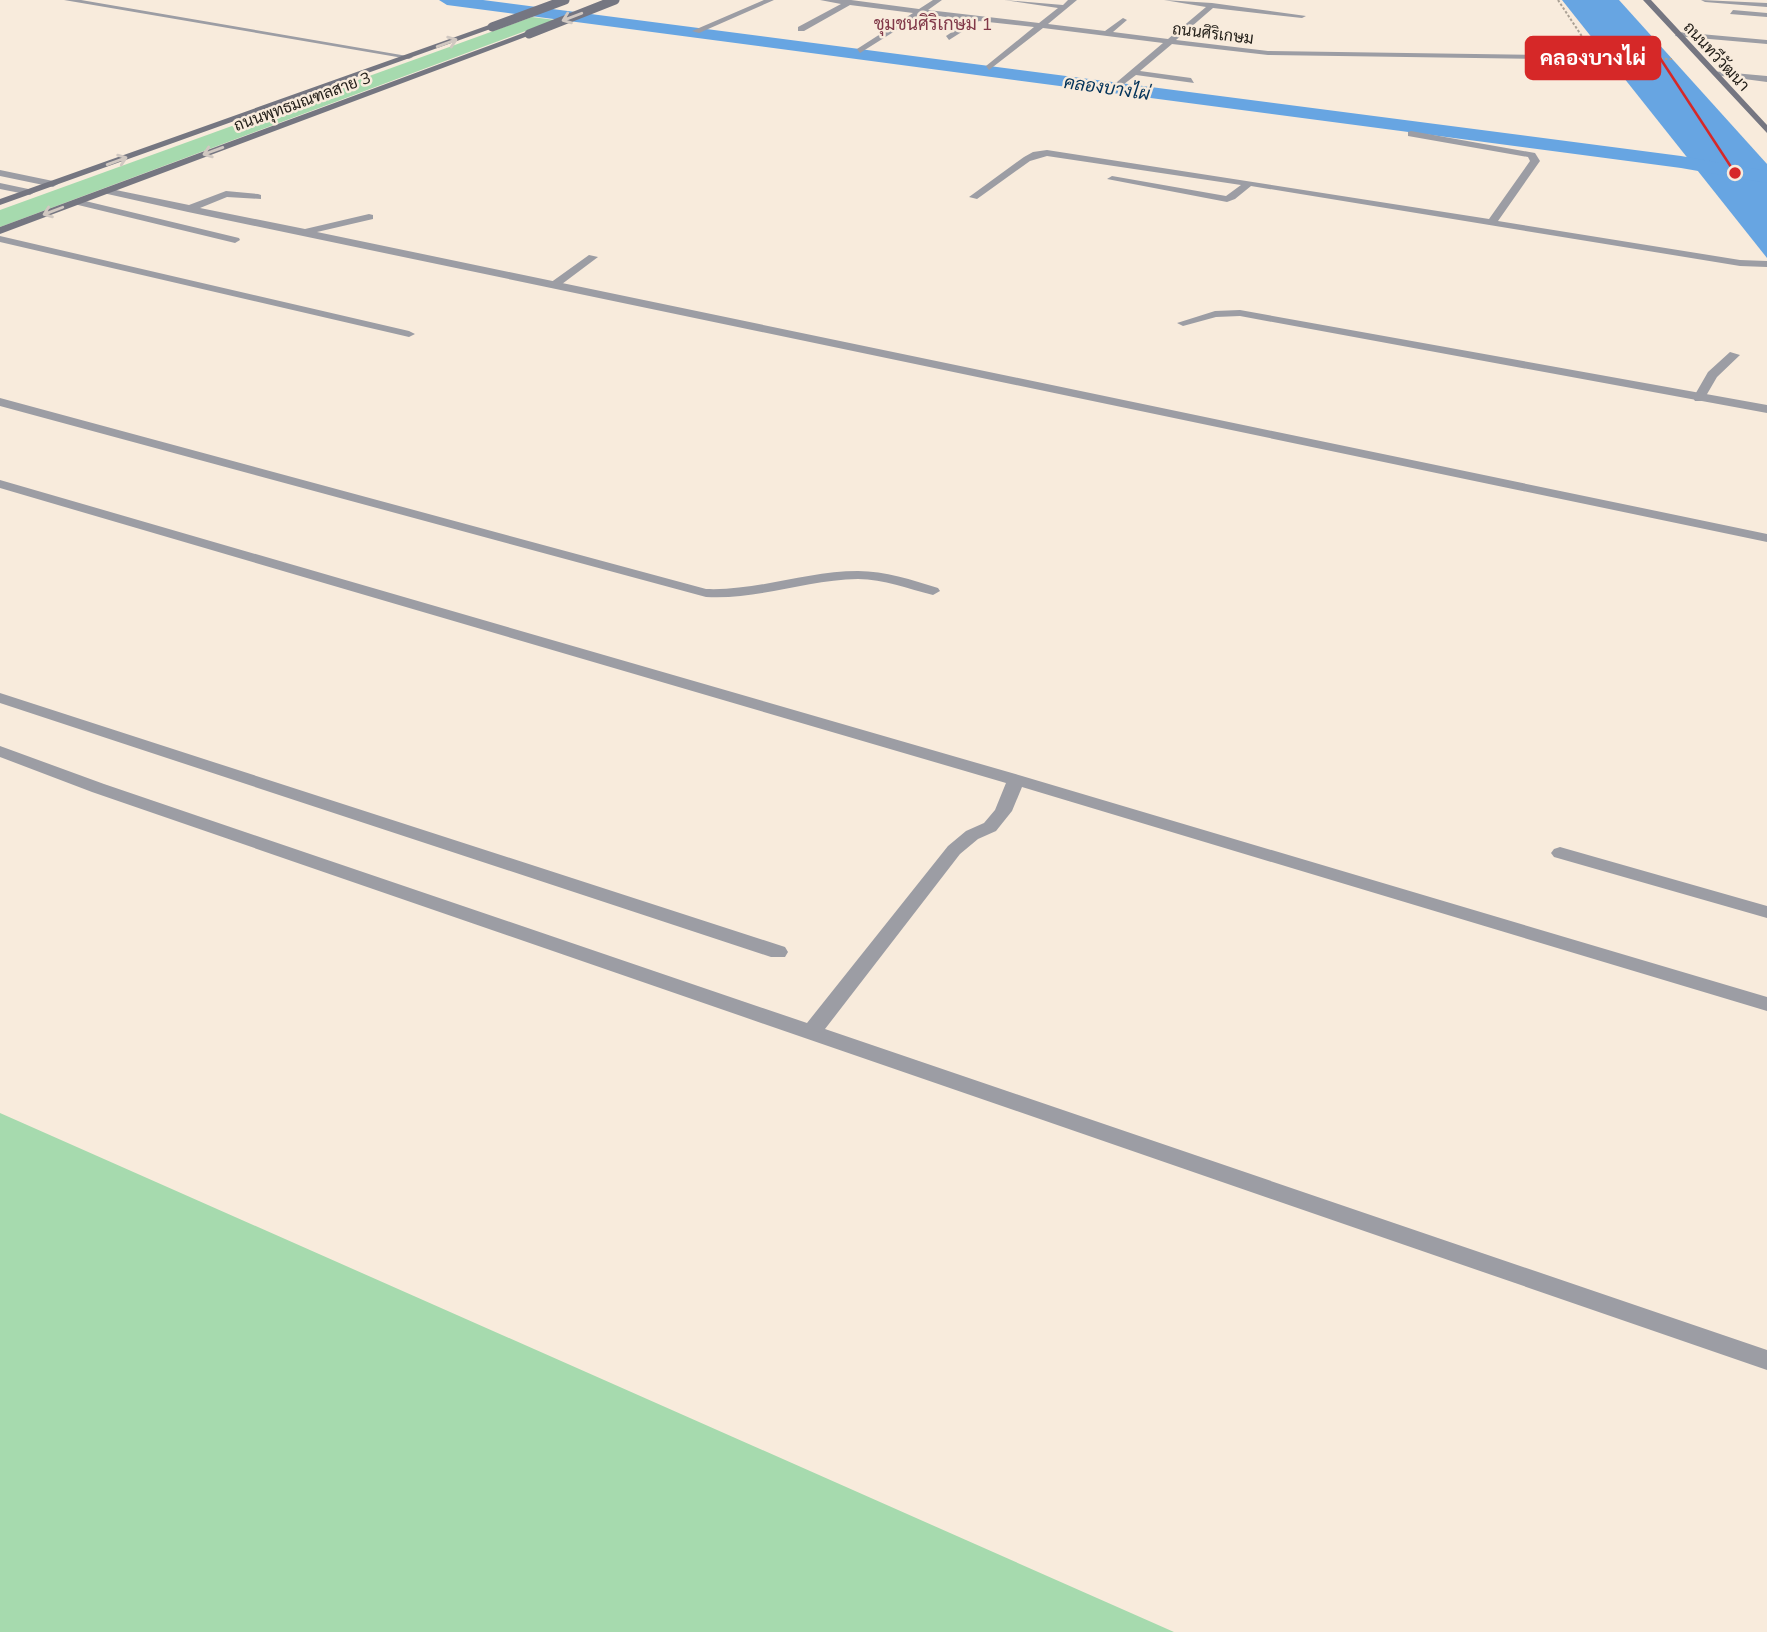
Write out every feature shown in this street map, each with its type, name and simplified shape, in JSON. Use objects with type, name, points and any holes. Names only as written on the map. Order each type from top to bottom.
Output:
[{"type":"main road","name":"ถนนพุทธมณฑลสาย 3","points":[[0,202],[565,0]]},
{"type":"main road","name":"ถนนพุทธมณฑลสาย 3","points":[[0,231],[615,0]]},
{"type":"main road","name":"ถนนทวีวัฒนา","points":[[1647,0],[1763,122],[1767,130]]},
{"type":"street","points":[[68,0],[410,57]]},
{"type":"street","points":[[696,32],[770,0]]},
{"type":"street","name":"ถนนศิริเกษม","points":[[824,0],[1268,53],[1600,58]]},
{"type":"street","points":[[860,51],[939,0]]},
{"type":"street","points":[[1008,0],[1064,7]]},
{"type":"street","points":[[989,68],[1073,0]]},
{"type":"street","points":[[1168,0],[1302,16]]},
{"type":"street","points":[[1705,0],[1767,5]]},
{"type":"street","points":[[801,29],[850,1]]},
{"type":"street","points":[[1120,83],[1212,5]]},
{"type":"street","points":[[1732,12],[1767,15]]},
{"type":"street","points":[[948,38],[978,18]]},
{"type":"street","points":[[1106,34],[1123,20]]},
{"type":"street","points":[[1678,34],[1767,42]]},
{"type":"street","points":[[1133,72],[1191,81]]},
{"type":"street","points":[[1714,73],[1767,79]]},
{"type":"street","points":[[1411,134],[1532,155],[1535,161],[1492,222]]},
{"type":"street","points":[[974,197],[1027,159],[1041,153],[1124,163],[1740,263],[1767,264]]},
{"type":"street","points":[[0,173],[53,184]]},
{"type":"street","points":[[1112,179],[1227,199],[1249,183]]},
{"type":"street","points":[[0,186],[30,192]]},
{"type":"street","points":[[106,191],[1767,538]]},
{"type":"street","points":[[163,223],[226,194],[258,197]]},
{"type":"street","points":[[0,196],[12,198]]},
{"type":"street","points":[[77,202],[235,240]]},
{"type":"street","points":[[303,233],[369,217]]},
{"type":"street","points":[[0,239],[409,334]]},
{"type":"street","points":[[554,285],[593,257]]},
{"type":"street","points":[[1183,323],[1215,314],[1240,313],[1767,409]]},
{"type":"street","points":[[1699,398],[1712,375],[1734,355]]},
{"type":"street","points":[[0,402],[706,593],[726,595],[772,590],[856,575],[880,576],[933,591]]},
{"type":"street","points":[[0,484],[1016,780],[1767,1004]]},
{"type":"street","points":[[0,698],[778,952]]},
{"type":"street","points":[[0,751],[98,788],[1767,1360]]},
{"type":"street","points":[[811,1033],[954,850],[972,835],[990,827],[1003,811],[1016,780]]},
{"type":"street","points":[[1560,853],[1767,912]]},
{"type":"path","points":[[1558,0],[1600,58],[1681,59]]},
{"type":"green space","points":[[532,17],[555,20],[0,227],[0,210]]},
{"type":"green space","points":[[0,1113],[1174,1632],[0,1632]]},
{"type":"water","points":[[1562,0],[1619,0],[1767,164],[1767,258]]},
{"type":"waterway","name":"คลองบางไผ่","points":[[447,0],[1681,162],[1767,177]]},
{"type":"place","name":"คลองบางไผ่","points":[[1735,173]]},
{"type":"district","name":"ชุมชนศิริเกษม 1","points":[[933,24]]}]
